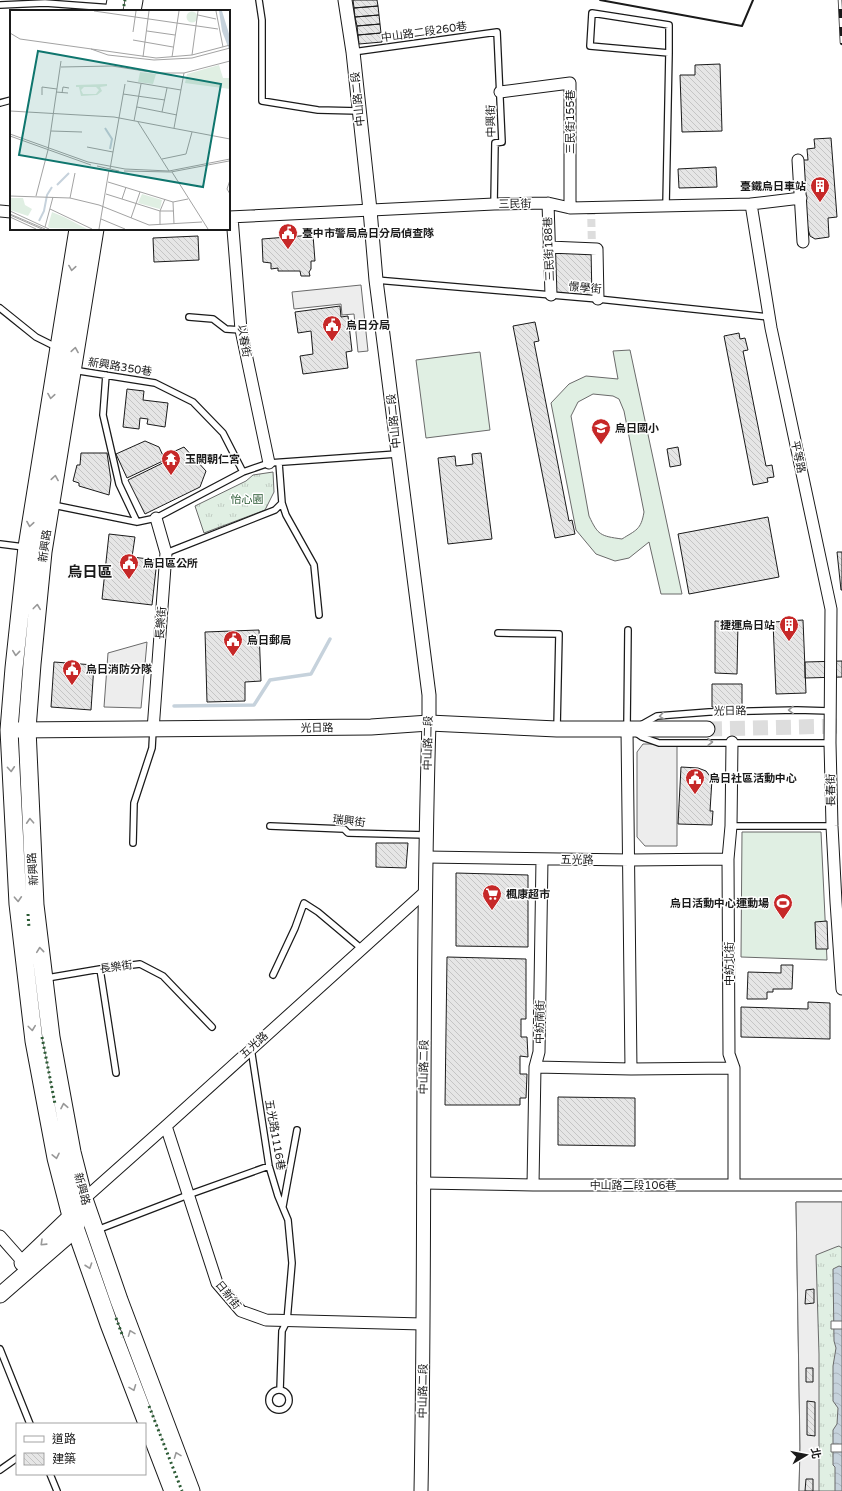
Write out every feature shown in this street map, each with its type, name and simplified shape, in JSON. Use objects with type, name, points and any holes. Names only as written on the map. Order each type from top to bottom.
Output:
[{"type":"main road","points":[[132,10],[134,0]]},
{"type":"main road","name":"新興路","points":[[78,230],[27,547],[4,730],[18,904],[31,1019],[56,1158],[74,1223],[109,1324],[173,1491]]},
{"type":"main road","name":"新興路","points":[[95,230],[43,552],[36,617],[27,729],[35,905],[43,979],[56,1067],[72,1152],[84,1199],[119,1300],[191,1491]]},
{"type":"main road","name":"光日路","points":[[4,730],[371,728],[429,723],[556,729],[706,729]]},
{"type":"main road","points":[[0,1295],[74,1223],[84,1199]]},
{"type":"main road","points":[[0,1282],[23,1262],[74,1223]]},
{"type":"street","name":"中山路二段","points":[[345,0],[353,52],[376,280],[393,408],[397,454],[429,695],[425,892],[421,1491]]},
{"type":"street","name":"三民街155巷","points":[[500,92],[570,83],[570,208]]},
{"type":"street","points":[[798,160],[803,242]]},
{"type":"street","name":"三民街","points":[[230,217],[494,204],[548,203],[570,208],[751,204],[801,198]]},
{"type":"street","name":"三民街188巷","points":[[548,203],[551,295]]},
{"type":"street","name":"平等路","points":[[751,204],[769,317],[831,609],[830,711]]},
{"type":"street","points":[[0,211],[10,212]]},
{"type":"street","name":"以春街","points":[[230,217],[241,330],[274,463]]},
{"type":"street","points":[[549,247],[597,249],[598,299]]},
{"type":"street","name":"長樂街","points":[[153,730],[166,554],[156,518]]},
{"type":"street","name":"長春街","points":[[830,711],[832,826],[842,989]]},
{"type":"street","points":[[630,730],[631,1070]]},
{"type":"street","name":"中紡北街","points":[[732,742],[731,826],[728,859],[729,1054],[734,1068],[734,1185]]},
{"type":"street","name":"五光路","points":[[426,857],[630,860],[728,859]]},
{"type":"street","name":"中紡南街","points":[[533,1185],[535,1067],[540,1052],[542,859]]},
{"type":"street","name":"五光路","points":[[84,1199],[425,892]]},
{"type":"street","points":[[535,1067],[631,1070],[734,1068]]},
{"type":"street","name":"日新街","points":[[166,1126],[216,1283],[241,1311],[266,1320],[423,1324]]},
{"type":"street","name":"中山路二段106巷","points":[[423,1183],[533,1185],[842,1185]]},
{"type":"street","points":[[0,1236],[23,1262]]},
{"type":"lane","points":[[259,0],[262,20],[262,101],[313,109],[359,111]]},
{"type":"lane","points":[[0,5],[45,3],[115,6]]},
{"type":"lane","points":[[666,205],[669,53],[669,25],[592,13],[590,46],[669,53]]},
{"type":"lane","name":"中山路二段260巷","points":[[353,52],[497,32]]},
{"type":"lane","name":"中興街","points":[[494,204],[495,143],[502,142],[497,32]]},
{"type":"lane","points":[[0,103],[10,100]]},
{"type":"lane","name":"憬學街","points":[[376,280],[598,299],[769,317]]},
{"type":"lane","points":[[0,308],[36,337],[59,348]]},
{"type":"lane","points":[[190,317],[213,319],[226,329],[241,330]]},
{"type":"lane","name":"新興路350巷","points":[[72,370],[155,382],[193,402],[223,433],[243,472]]},
{"type":"lane","points":[[106,376],[103,415],[119,484],[137,522]]},
{"type":"lane","points":[[51,504],[137,522],[156,518],[243,472],[274,463],[397,454]]},
{"type":"lane","points":[[274,463],[286,515],[314,565],[319,615]]},
{"type":"lane","points":[[166,554],[262,517],[275,510],[282,503]]},
{"type":"lane","points":[[0,544],[27,547]]},
{"type":"lane","points":[[628,630],[630,730]]},
{"type":"lane","points":[[498,633],[560,634],[556,729]]},
{"type":"lane","name":"光日路","points":[[630,730],[657,716],[709,712],[798,710],[830,711]]},
{"type":"lane","points":[[132,843],[134,803],[152,748],[153,730]]},
{"type":"lane","name":"光日路","points":[[630,730],[642,737],[659,743],[830,743]]},
{"type":"lane","name":"瑞興街","points":[[270,826],[344,829],[348,833],[426,835]]},
{"type":"lane","points":[[731,826],[832,826]]},
{"type":"lane","points":[[273,975],[295,928],[304,903],[318,912],[362,949]]},
{"type":"lane","name":"長樂街","points":[[43,979],[140,964],[163,976],[212,1027]]},
{"type":"lane","points":[[100,969],[116,1073]]},
{"type":"lane","name":"五光路1116巷","points":[[251,1048],[269,1166],[288,1220],[292,1264],[287,1321],[282,1331],[280,1390]]},
{"type":"lane","points":[[283,1207],[297,1130]]},
{"type":"lane","points":[[95,1231],[269,1166]]},
{"type":"lane","points":[[0,1348],[30,1423]]},
{"type":"lane","points":[[0,1470],[16,1459]]},
{"type":"lane","points":[[50,1475],[57,1491]]},
{"type":"green space","points":[[630,350],[682,594],[661,594],[649,542],[629,558],[615,561],[596,554],[576,530],[551,403],[569,384],[586,376],[618,379],[613,351]],"holes":[[[593,394],[613,396],[619,399],[624,411],[644,512],[641,523],[637,529],[622,539],[601,534],[589,516],[571,416],[578,402]]]},
{"type":"green space","points":[[480,352],[490,430],[426,438],[416,360]]},
{"type":"green space","name":"怡心園","points":[[273,472],[274,492],[265,510],[204,533],[195,506],[246,481],[253,475]]},
{"type":"green space","name":"烏日活動中心運動場","points":[[742,832],[821,832],[827,960],[741,957]]},
{"type":"green space","points":[[796,1202],[842,1202],[842,1491],[799,1491],[800,1447]]},
{"type":"shaded area","points":[[361,285],[368,351],[358,352],[354,314],[342,315],[341,304],[294,309],[292,292]]},
{"type":"shaded area","points":[[147,642],[141,708],[104,707],[108,653]]},
{"type":"shaded area","points":[[643,744],[677,744],[677,846],[645,846],[637,837],[637,752]]},
{"type":"shaded area","points":[[796,1202],[842,1202],[842,1248],[839,1246],[816,1255],[819,1354],[819,1491],[799,1491],[800,1447]]},
{"type":"water","points":[[839,1266],[842,1267],[842,1491],[835,1491],[833,1430],[837,1424],[838,1408],[833,1401],[833,1366],[836,1348],[834,1341],[833,1269]]},
{"type":"pier","points":[[831,1321],[842,1321],[842,1329],[831,1329]]},
{"type":"pier","points":[[831,1444],[842,1444],[842,1452],[831,1452]]},
{"type":"building","points":[[353,0],[377,0],[378,6],[354,8]]},
{"type":"building","points":[[378,6],[379,15],[355,17],[354,8]]},
{"type":"building","points":[[379,15],[380,24],[357,26],[355,17]]},
{"type":"building","points":[[380,24],[381,33],[358,35],[357,26]]},
{"type":"building","points":[[381,33],[382,42],[359,44],[358,35]]},
{"type":"building","points":[[720,64],[722,131],[682,132],[680,75],[695,75],[695,65]]},
{"type":"building","name":"臺鐵烏日車站","points":[[831,138],[837,217],[828,218],[829,237],[815,239],[810,236],[807,225],[802,160],[808,160],[807,149],[815,148],[814,139]]},
{"type":"building","points":[[716,167],[717,187],[679,188],[678,169]]},
{"type":"building","name":"臺中市警局烏日分局偵查隊","points":[[313,235],[315,261],[311,261],[311,269],[309,272],[310,276],[301,276],[300,271],[278,271],[278,268],[271,269],[271,263],[263,262],[262,239]]},
{"type":"building","points":[[198,236],[199,260],[154,262],[153,238]]},
{"type":"building","points":[[549,247],[597,249],[598,299],[551,295]]},
{"type":"building","name":"烏日分局","points":[[340,306],[341,317],[348,316],[352,351],[346,352],[348,368],[303,374],[300,356],[313,354],[311,331],[298,333],[295,312]]},
{"type":"building","points":[[535,322],[539,341],[534,342],[569,521],[572,520],[575,534],[555,538],[513,326]]},
{"type":"building","points":[[739,333],[740,339],[745,338],[748,350],[743,351],[766,466],[772,465],[774,477],[767,478],[768,482],[753,485],[724,336]]},
{"type":"building","points":[[127,389],[144,391],[143,400],[168,403],[165,427],[147,424],[148,419],[140,418],[139,429],[123,427]]},
{"type":"building","points":[[145,441],[159,447],[165,460],[127,478],[116,454]]},
{"type":"building","name":"玉闕朝仁宮","points":[[184,447],[206,471],[200,487],[145,514],[128,480],[175,457],[173,452]]},
{"type":"building","points":[[678,447],[681,465],[670,467],[667,449]]},
{"type":"building","points":[[81,453],[107,453],[111,480],[109,495],[79,486],[79,483],[73,481],[77,465],[80,465]]},
{"type":"building","points":[[481,453],[492,539],[448,544],[438,458],[455,456],[456,466],[473,464],[472,454]]},
{"type":"building","points":[[768,517],[779,577],[689,594],[678,534]]},
{"type":"building","name":"烏日區公所","points":[[109,534],[135,537],[132,557],[157,560],[152,605],[102,599]]},
{"type":"building","points":[[837,552],[842,552],[842,590],[841,590]]},
{"type":"building","name":"捷運烏日站","points":[[803,620],[806,693],[776,694],[773,622]]},
{"type":"building","points":[[715,621],[738,622],[737,674],[715,673]]},
{"type":"building","name":"烏日郵局","points":[[259,630],[261,681],[245,682],[245,701],[207,702],[205,632]]},
{"type":"building","points":[[842,661],[842,677],[805,678],[805,662]]},
{"type":"building","name":"烏日消防分隊","points":[[54,662],[94,665],[91,710],[51,707]]},
{"type":"building","points":[[712,684],[742,684],[742,707],[712,707]]},
{"type":"building","name":"烏日社區活動中心","points":[[681,767],[698,768],[706,771],[712,779],[710,811],[713,811],[712,825],[678,824]]},
{"type":"building","points":[[376,843],[408,843],[406,868],[376,867]]},
{"type":"building","name":"楓康超市","points":[[456,873],[528,875],[528,947],[456,946]]},
{"type":"building","points":[[827,921],[828,949],[816,949],[815,922]]},
{"type":"building","points":[[447,957],[526,959],[526,1019],[521,1019],[521,1037],[527,1037],[528,1057],[520,1056],[520,1074],[527,1074],[526,1098],[520,1098],[520,1105],[445,1105]]},
{"type":"building","points":[[781,965],[793,965],[792,989],[773,989],[773,992],[767,992],[767,999],[747,999],[748,972],[781,973]]},
{"type":"building","points":[[808,1002],[830,1003],[830,1039],[741,1037],[741,1007],[808,1009]]},
{"type":"building","points":[[558,1097],[635,1098],[635,1146],[558,1145]]},
{"type":"building","points":[[814,1289],[814,1303],[805,1304],[806,1290]]},
{"type":"building","points":[[806,1368],[813,1368],[813,1382],[806,1382]]},
{"type":"building","points":[[807,1401],[815,1402],[815,1436],[807,1435]]},
{"type":"building","points":[[806,1479],[813,1479],[813,1491],[805,1491]]},
{"type":"waterway","points":[[174,706],[254,705],[270,680],[311,674],[330,639]]},
{"type":"tunnel","points":[[591,207],[592,249]]},
{"type":"tunnel","points":[[707,729],[842,726]]},
{"type":"railway","points":[[840,0],[842,43]]},
{"type":"hedge","points":[[123,10],[125,0]]},
{"type":"hedge","points":[[28,914],[29,928]]},
{"type":"hedge","points":[[42,1037],[55,1104]]},
{"type":"hedge","points":[[116,1318],[123,1337]]},
{"type":"hedge","points":[[149,1406],[182,1491]]},
{"type":"wall","points":[[600,0],[742,26],[753,0]]},
{"type":"place","name":"臺鐵烏日車站","points":[[820,203]]},
{"type":"place","name":"臺中市警局烏日分局偵查隊","points":[[288,250]]},
{"type":"place","name":"烏日分局","points":[[332,342]]},
{"type":"place","name":"烏日國小","points":[[601,445]]},
{"type":"place","name":"玉闕朝仁宮","points":[[171,476]]},
{"type":"place","name":"烏日區公所","points":[[129,580]]},
{"type":"place","name":"捷運烏日站","points":[[789,642]]},
{"type":"place","name":"烏日郵局","points":[[233,657]]},
{"type":"place","name":"烏日消防分隊","points":[[72,686]]},
{"type":"place","name":"烏日社區活動中心","points":[[695,795]]},
{"type":"place","name":"楓康超市","points":[[492,911]]},
{"type":"place","name":"烏日活動中心運動場","points":[[783,920]]},
{"type":"district","name":"烏日區","points":[[90,572]]}]
